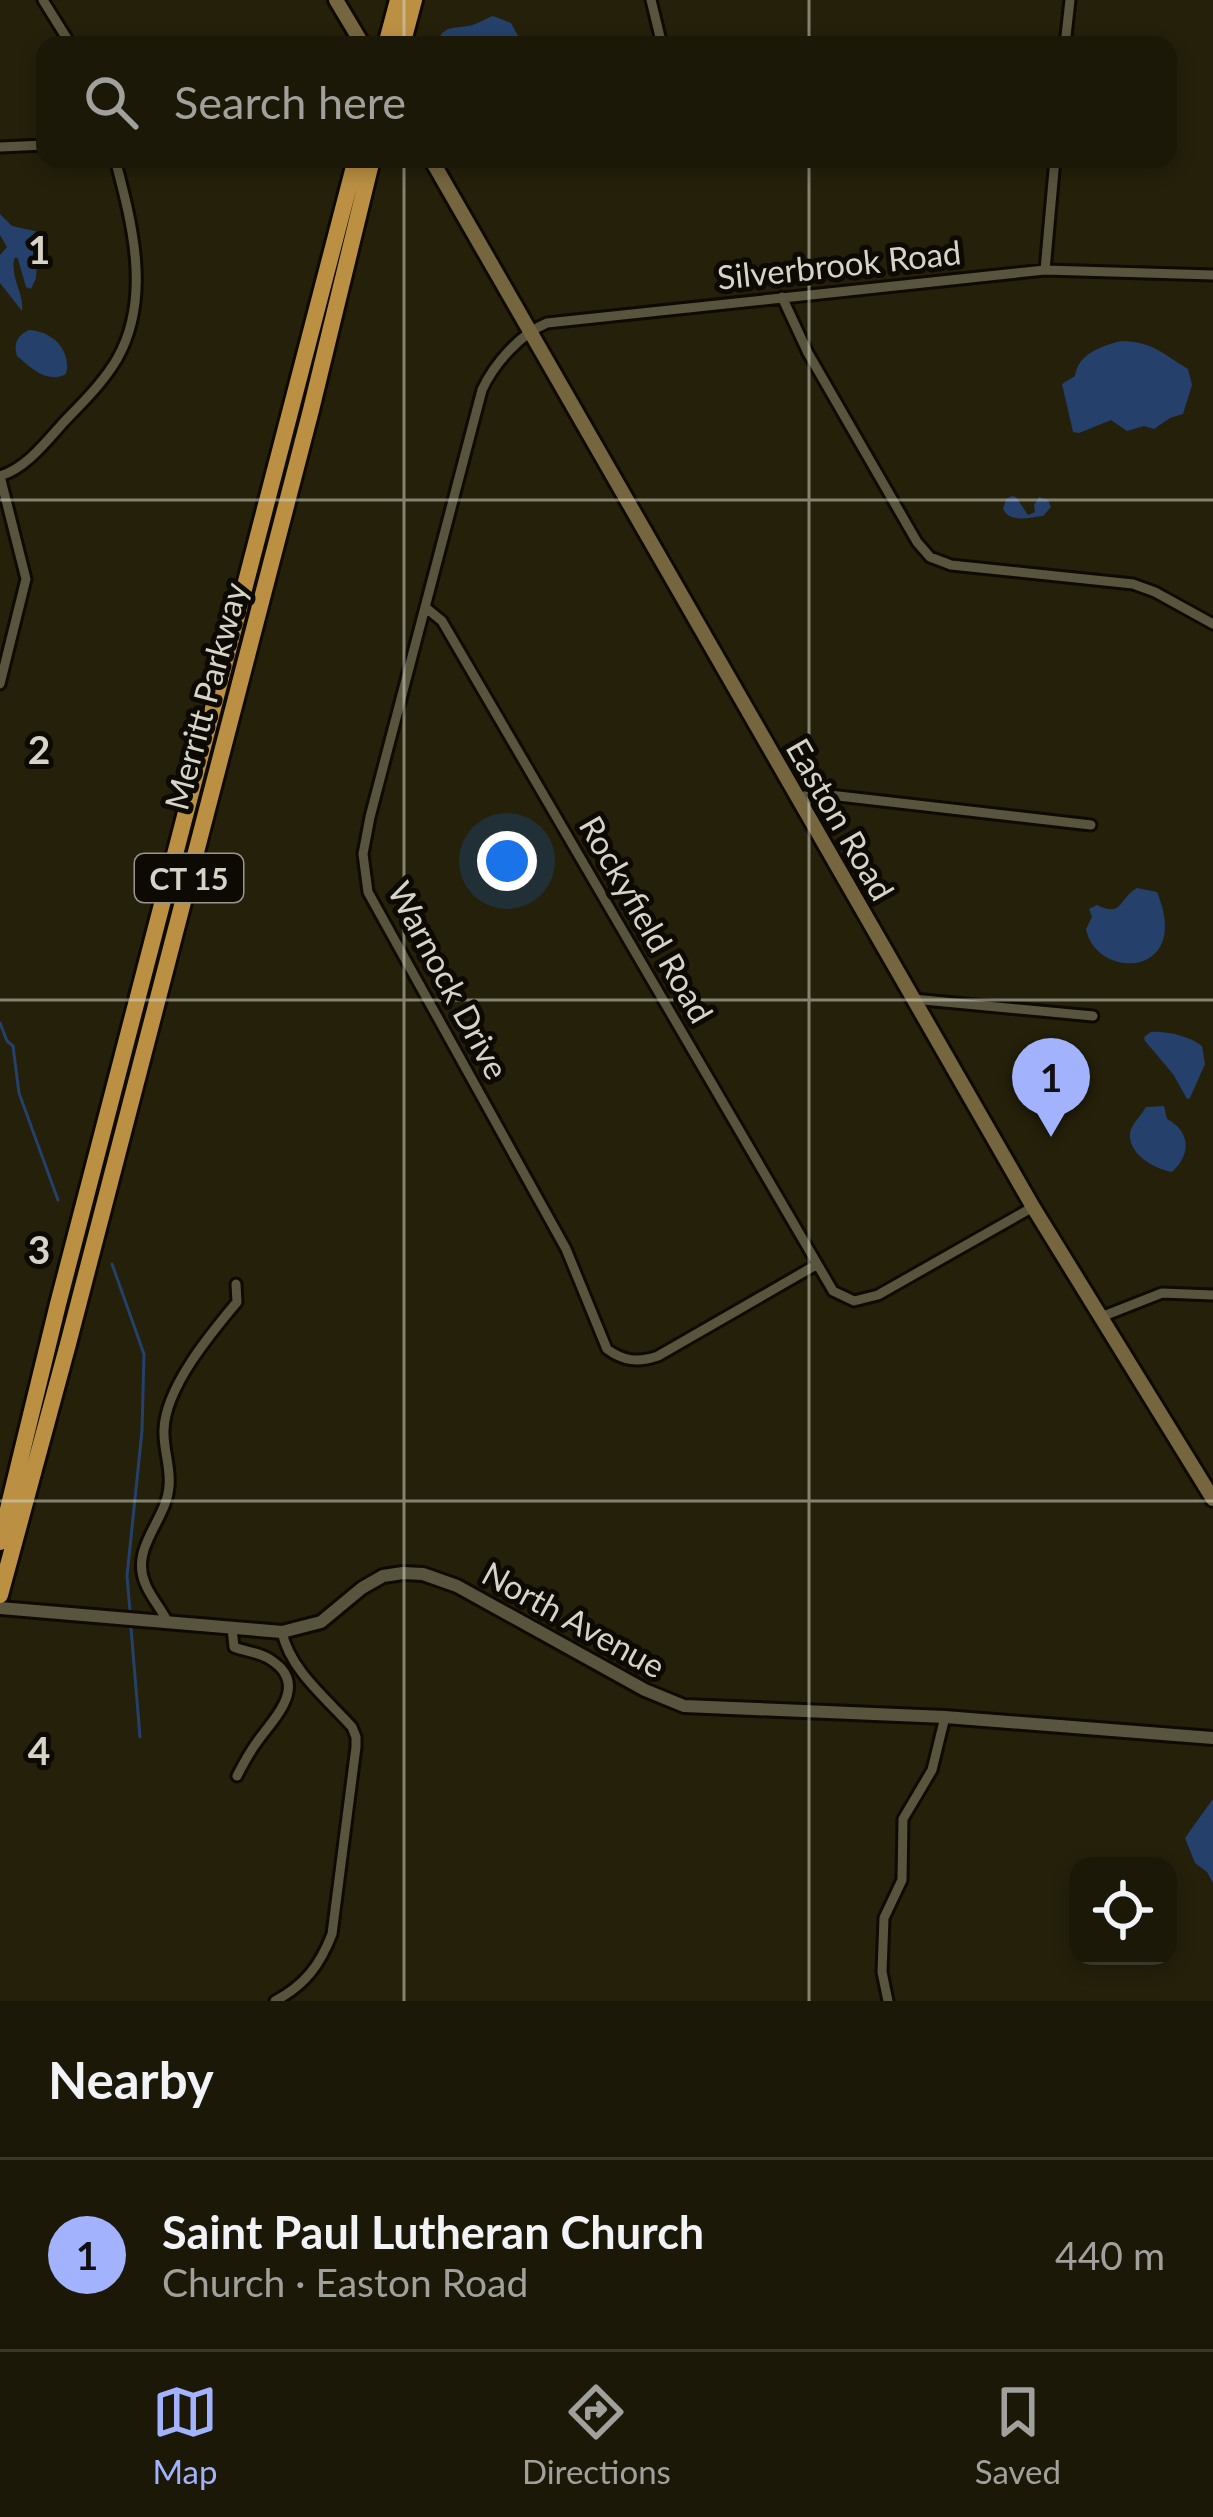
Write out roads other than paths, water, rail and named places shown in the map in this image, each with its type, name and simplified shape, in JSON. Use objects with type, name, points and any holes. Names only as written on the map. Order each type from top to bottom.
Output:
[{"type":"highway","points":[[388,36],[396,0]]},
{"type":"highway","points":[[404,36],[414,0]]},
{"type":"highway","name":"Merritt Parkway","points":[[0,1542],[354,168]]},
{"type":"highway","name":"Merritt Parkway","points":[[0,1595],[185,896],[370,168]]},
{"type":"main road","points":[[336,0],[358,36]]},
{"type":"main road","name":"Easton Road","points":[[436,168],[1033,1208],[1213,1499]]},
{"type":"street","points":[[43,0],[65,36]]},
{"type":"street","points":[[651,0],[660,36]]},
{"type":"street","points":[[1067,36],[1070,0]]},
{"type":"street","points":[[0,147],[36,145]]},
{"type":"street","points":[[0,684],[26,579],[0,476],[21,466],[46,442],[110,370],[125,344],[135,305],[136,277],[118,168]]},
{"type":"street","points":[[1045,270],[1054,168]]},
{"type":"street","name":"Silverbrook Road","points":[[532,332],[547,323],[577,319],[1045,270],[1213,275]]},
{"type":"street","points":[[782,297],[808,353],[930,557],[951,565],[1133,584],[1213,624]]},
{"type":"street","name":"Warnock Drive","points":[[532,332],[498,363],[482,390],[370,817],[363,854],[365,883],[566,1249],[607,1349],[632,1360],[658,1356],[816,1265]]},
{"type":"street","name":"Rockyfield Road","points":[[425,607],[442,621],[816,1265]]},
{"type":"street","points":[[797,797],[821,794],[1088,825]]},
{"type":"street","points":[[913,999],[1093,1016]]},
{"type":"street","points":[[816,1265],[840,1297],[865,1300],[1033,1208]]},
{"type":"street","points":[[167,1623],[141,1568],[146,1541],[168,1498],[163,1425],[190,1360],[237,1302],[236,1284]]},
{"type":"street","points":[[1101,1317],[1162,1293],[1206,1294]]},
{"type":"street","name":"North Avenue","points":[[0,1608],[283,1632],[321,1622],[382,1576],[423,1574],[470,1592],[677,1704],[944,1717],[1213,1738]]},
{"type":"street","points":[[232,1628],[234,1646],[274,1661],[288,1684],[285,1704],[237,1776]]},
{"type":"street","points":[[275,2001],[313,1972],[332,1934],[356,1748],[352,1727],[298,1667],[285,1646],[283,1632]]},
{"type":"street","points":[[888,2001],[882,1972],[884,1918],[902,1880],[903,1819],[932,1770],[944,1717]]},
{"type":"water","points":[[493,16],[511,23],[518,36],[440,36]]},
{"type":"water","points":[[0,214],[12,226],[39,232],[31,289],[14,259],[22,311],[0,283],[0,255],[7,247],[0,235]]},
{"type":"water","points":[[29,330],[58,343],[66,357],[66,374],[46,376],[17,356],[17,340]]},
{"type":"water","points":[[1121,341],[1150,346],[1188,369],[1192,385],[1183,414],[1154,429],[1144,426],[1127,431],[1111,420],[1073,432],[1062,384],[1075,376],[1092,352]]},
{"type":"water","points":[[1012,496],[1028,515],[1035,512],[1039,497],[1051,507],[1043,516],[1016,518],[1003,509]]},
{"type":"water","points":[[1137,888],[1157,892],[1165,920],[1162,941],[1153,955],[1122,963],[1093,946],[1086,929],[1092,917],[1089,909],[1097,905],[1116,908]]},
{"type":"water","points":[[1151,1032],[1178,1035],[1202,1046],[1205,1064],[1190,1098],[1145,1041]]},
{"type":"water","points":[[1164,1106],[1167,1119],[1186,1143],[1183,1158],[1172,1172],[1144,1160],[1131,1141],[1131,1130],[1146,1107]]},
{"type":"water","points":[[1213,1800],[1213,1883],[1195,1863],[1185,1838]]},
{"type":"waterway","points":[[0,1023],[13,1046],[19,1093],[58,1200]]},
{"type":"waterway","points":[[112,1264],[144,1354],[142,1431],[127,1576],[130,1611]]},
{"type":"waterway","points":[[131,1628],[140,1737]]},
{"type":"place","name":"Saint Paul Lutheran Church","points":[[1051,1137]]}]
